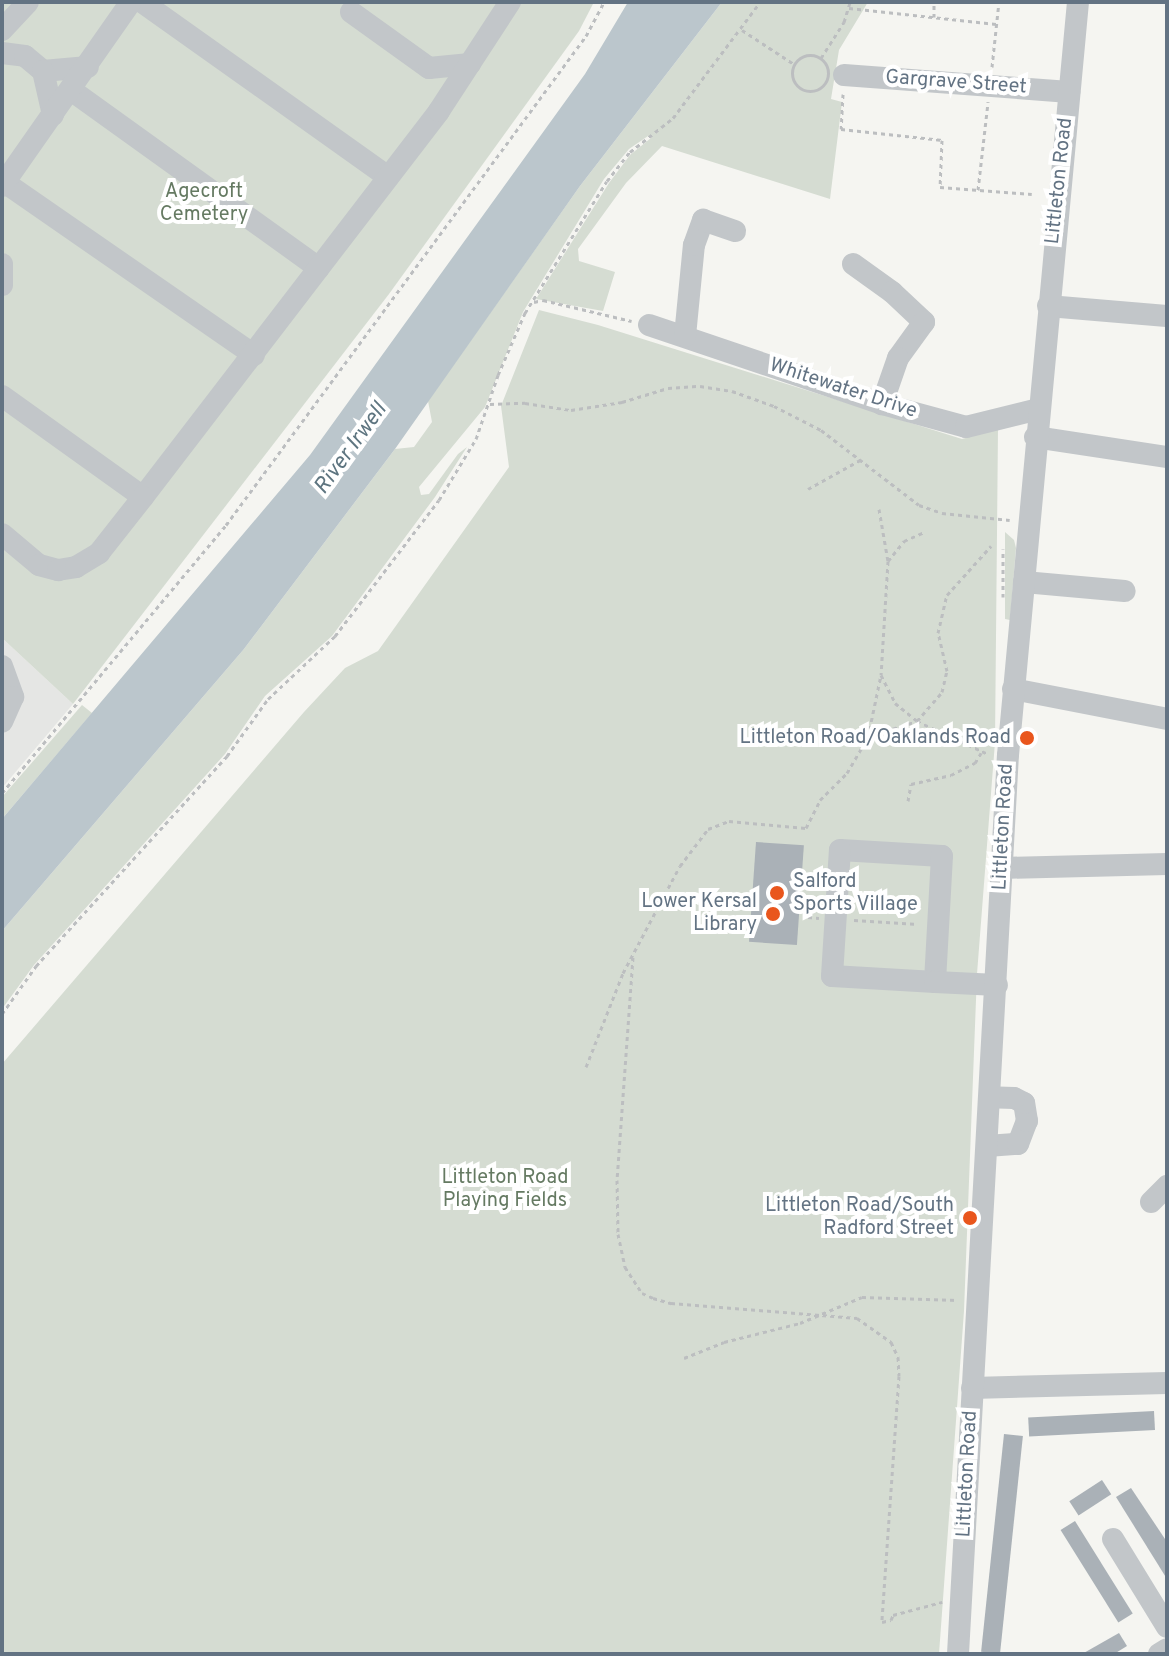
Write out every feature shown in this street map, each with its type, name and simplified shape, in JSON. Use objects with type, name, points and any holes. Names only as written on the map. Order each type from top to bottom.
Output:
[{"type":"street","points":[[2,30],[28,2]]},
{"type":"street","points":[[131,2],[3,184],[254,355]]},
{"type":"street","points":[[142,2],[388,177]]},
{"type":"street","points":[[2,534],[39,565],[58,570],[76,567],[99,553],[439,111],[510,2]]},
{"type":"street","name":"Littleton Road","points":[[958,1654],[1008,755],[1035,437],[1078,2]]},
{"type":"street","points":[[351,12],[429,68],[439,111]]},
{"type":"street","points":[[2,53],[25,56],[43,71],[53,115]]},
{"type":"street","points":[[429,68],[470,64]]},
{"type":"street","points":[[43,71],[88,67]]},
{"type":"street","name":"Gargrave Street","points":[[844,75],[1069,92]]},
{"type":"street","points":[[71,90],[319,268]]},
{"type":"street","points":[[685,336],[694,245],[703,220],[735,231]]},
{"type":"street","points":[[2,264],[2,285]]},
{"type":"street","points":[[853,264],[892,292],[924,322],[898,358],[882,404]]},
{"type":"street","points":[[1048,306],[1167,316]]},
{"type":"street","name":"Whitewater Drive","points":[[649,325],[882,404],[966,427],[1039,409]]},
{"type":"street","points":[[2,396],[143,497]]},
{"type":"street","points":[[1035,437],[1167,457]]},
{"type":"street","points":[[1024,582],[1125,591]]},
{"type":"street","points":[[2,666],[13,697],[2,722]]},
{"type":"street","points":[[1013,689],[1167,719]]},
{"type":"street","points":[[935,982],[942,856],[840,850],[832,976],[935,982],[997,985]]},
{"type":"street","points":[[1002,868],[1167,864]]},
{"type":"street","points":[[987,1146],[1018,1144],[1027,1121],[1024,1103],[1014,1098],[990,1097]]},
{"type":"street","points":[[972,1388],[1167,1383]]},
{"type":"street","points":[[1113,1539],[1167,1627]]},
{"type":"street","points":[[1159,1654],[1167,1649]]},
{"type":"path","points":[[2,793],[226,525],[586,36],[604,2]]},
{"type":"path","points":[[2,1014],[36,966],[227,756],[268,699],[335,636],[460,468],[531,304],[607,181],[630,152],[673,118],[760,2]]},
{"type":"path","points":[[821,58],[850,2]]},
{"type":"path","points":[[934,2],[934,17]]},
{"type":"path","points":[[849,8],[996,24]]},
{"type":"path","points":[[742,30],[794,64]]},
{"type":"path","points":[[809,55],[821,58],[827,66],[827,78],[815,90],[798,86],[793,75],[794,64],[809,55]]},
{"type":"path","points":[[844,75],[841,129],[942,140],[940,187],[1032,194]]},
{"type":"path","points":[[531,304],[543,300],[649,325]]},
{"type":"path","points":[[490,404],[525,403],[571,410],[622,402],[668,388],[716,388],[748,396],[821,430],[862,459],[894,489],[919,505],[942,513],[1028,521]]},
{"type":"path","points":[[808,489],[862,459]]},
{"type":"path","points":[[586,1067],[623,973],[654,910],[680,866],[708,829],[729,821],[806,828],[820,800],[847,773],[868,737],[881,675],[888,561],[879,509]]},
{"type":"path","points":[[888,561],[904,541],[924,532]]},
{"type":"path","points":[[868,737],[917,721],[942,692],[947,671],[938,633],[947,595],[991,546]]},
{"type":"path","points":[[881,675],[895,703],[917,721],[981,753],[1008,755]]},
{"type":"path","points":[[908,801],[911,784],[951,775],[975,763],[981,753]]},
{"type":"path","points":[[808,917],[938,925]]},
{"type":"path","points":[[633,957],[617,1180],[618,1234],[625,1267],[642,1293],[671,1303],[857,1318],[874,1327],[891,1342],[898,1357],[882,1622],[891,1620],[893,1615],[961,1596]]},
{"type":"path","points":[[684,1358],[724,1342],[800,1323],[862,1297],[919,1296],[978,1303]]},
{"type":"shaded area","points":[[2,638],[73,704],[2,788]]},
{"type":"green space","name":"Agecroft Cemetery","points":[[2,2],[594,2],[579,31],[389,294],[73,704],[2,638]]},
{"type":"green space","points":[[722,2],[868,2],[839,50],[831,99],[842,102],[830,199],[662,146],[626,183],[578,249],[579,261],[615,272],[603,311],[536,299],[609,183],[630,155],[651,138],[648,136],[629,149],[604,179],[523,312],[485,407],[419,487],[421,495],[429,494],[458,454],[467,447],[435,497],[332,636],[265,696],[225,754],[34,965],[2,1009],[2,931],[244,649],[395,449],[414,447],[432,422],[428,401],[580,186]]},
{"type":"green space","name":"Littleton Road Playing Fields","points":[[539,310],[598,325],[962,439],[998,429],[995,742],[977,974],[964,1311],[939,1654],[2,1654],[2,1064],[304,712],[345,668],[378,651],[509,467],[501,406]]},
{"type":"green space","points":[[1005,532],[1014,540],[1016,548],[1010,620],[1005,619]]},
{"type":"green space","points":[[82,705],[92,713],[2,819],[2,797]]},
{"type":"water","name":"River Irwell","points":[[628,2],[722,2],[580,186],[395,449],[244,649],[2,931],[2,819],[310,455],[585,74]]},
{"type":"building","name":"Salford Sports Village","points":[[756,842],[804,845],[797,945],[749,942]]},
{"type":"building","points":[[1154,1411],[1155,1430],[1029,1437],[1028,1418]]},
{"type":"building","points":[[1004,1434],[1023,1436],[1000,1654],[981,1652]]},
{"type":"building","points":[[1102,1480],[1111,1494],[1079,1515],[1069,1501]]},
{"type":"building","points":[[1131,1488],[1167,1542],[1167,1579],[1116,1497]]},
{"type":"building","points":[[1075,1521],[1133,1613],[1118,1622],[1061,1530]]},
{"type":"building","points":[[1119,1633],[1127,1646],[1114,1654],[1082,1654]]},
{"type":"place","name":"Littleton Road/Oaklands Road","points":[[1027,738]]},
{"type":"place","name":"Salford Sports Village","points":[[777,893]]},
{"type":"place","name":"Lower Kersal Library","points":[[773,914]]},
{"type":"place","name":"Littleton Road/South Radford Street","points":[[970,1218]]}]
